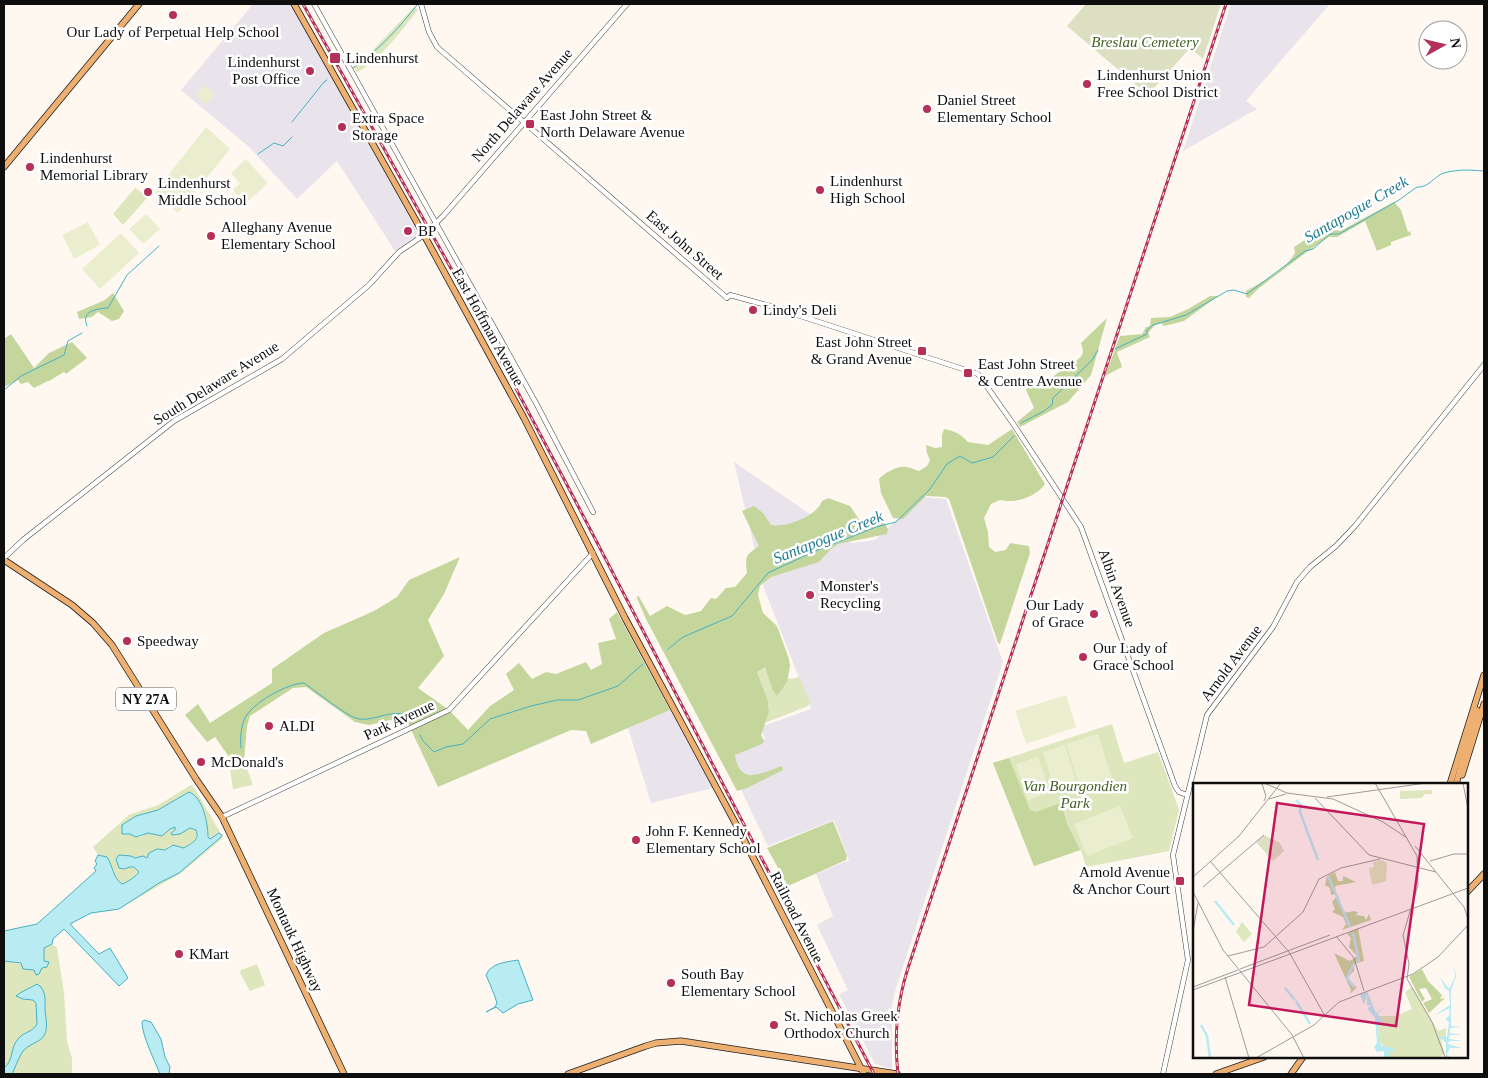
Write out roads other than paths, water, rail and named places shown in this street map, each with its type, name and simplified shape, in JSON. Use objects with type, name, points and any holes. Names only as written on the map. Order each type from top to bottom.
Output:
[{"type":"main road","points":[[4,167],[140,4]]},
{"type":"main road","name":"East Hoffman Avenue","points":[[294,4],[524,418],[651,667]]},
{"type":"main road","name":"NY 27A","points":[[4,559],[72,605],[93,623],[112,645],[222,817]]},
{"type":"main road","name":"Railroad Avenue","points":[[651,667],[738,828],[863,1072]]},
{"type":"main road","points":[[1450,783],[1484,675]]},
{"type":"main road","points":[[1458,783],[1475,718],[1479,694]]},
{"type":"main road","points":[[1458,783],[1484,704]]},
{"type":"main road","name":"Montauk Highway","points":[[222,817],[344,1074]]},
{"type":"main road","points":[[1468,891],[1484,874]]},
{"type":"main road","points":[[568,1074],[656,1043],[681,1041],[840,1065],[863,1072],[897,1074]]},
{"type":"main road","points":[[840,1065],[851,1059],[849,1046]]},
{"type":"main road","points":[[1216,1074],[1262,1058]]},
{"type":"main road","points":[[1291,1074],[1302,1058]]},
{"type":"street","name":"East Hoffman Avenue","points":[[314,4],[536,403],[593,512]]},
{"type":"street","name":"East John Street","points":[[420,4],[437,47],[727,298],[730,295],[770,306],[978,374],[1014,425]]},
{"type":"street","name":"North Delaware Avenue","points":[[436,223],[626,4]]},
{"type":"street","name":"South Delaware Avenue","points":[[4,559],[23,540],[174,421],[282,359],[369,285],[399,252],[424,236],[436,223]]},
{"type":"street","name":"Arnold Avenue","points":[[1163,1074],[1188,964],[1173,859],[1187,795],[1208,715],[1268,635],[1293,588],[1310,567],[1336,546],[1355,526],[1484,365]]},
{"type":"street","name":"Albin Avenue","points":[[1014,425],[1081,527],[1175,786],[1179,792],[1187,795]]},
{"type":"street","name":"Park Avenue","points":[[222,817],[449,710],[592,553]]},
{"type":"water","points":[[189,792],[198,799],[201,805],[206,818],[208,837],[210,839],[219,833],[222,835],[221,837],[179,873],[159,883],[119,909],[91,913],[70,924],[99,954],[110,948],[128,978],[119,986],[64,929],[53,939],[52,944],[44,948],[44,961],[49,962],[47,967],[42,968],[39,974],[36,975],[34,970],[23,969],[21,963],[4,961],[4,931],[37,924],[96,871],[94,868],[97,864],[95,861],[98,855],[107,857],[117,879],[122,884],[129,881],[139,872],[134,867],[119,868],[116,859],[119,855],[135,858],[143,856],[147,858],[149,853],[157,849],[165,850],[173,845],[184,848],[194,841],[197,833],[196,830],[190,828],[180,834],[172,835],[171,833],[175,830],[175,827],[162,836],[148,833],[136,837],[130,834],[122,834],[122,825],[136,816],[158,810]]},
{"type":"water","points":[[518,960],[533,1000],[518,1004],[503,1013],[496,1007],[486,1012],[495,1007],[497,1003],[486,975],[488,971],[499,964]]},
{"type":"water","points":[[37,984],[43,990],[44,995],[46,1031],[42,1038],[24,1050],[12,1074],[4,1074],[4,1068],[9,1061],[14,1046],[20,1037],[33,1029],[37,1024],[36,1003],[33,1000],[16,996]]},
{"type":"water","points":[[144,1020],[151,1022],[161,1039],[165,1057],[170,1067],[169,1074],[160,1074],[144,1034],[142,1022]]},
{"type":"waterway","points":[[353,68],[388,39],[417,5]]},
{"type":"waterway","points":[[292,122],[327,80]]},
{"type":"waterway","points":[[258,154],[274,143],[283,146],[292,137]]},
{"type":"waterway","name":"Santapogue Creek","points":[[1115,349],[1147,334],[1147,330],[1153,325],[1186,315],[1227,291],[1234,290],[1247,294],[1305,251],[1313,249],[1330,234],[1339,234],[1399,200],[1417,187],[1425,186],[1440,175],[1459,170],[1484,171]]},
{"type":"waterway","points":[[87,326],[87,315],[95,310],[108,308],[127,275],[159,246]]},
{"type":"waterway","points":[[4,390],[21,376],[64,355],[68,341],[82,333]]},
{"type":"waterway","name":"Santapogue Creek","points":[[1021,423],[1052,405],[1053,398],[1092,360],[1098,350]]},
{"type":"waterway","name":"Santapogue Creek","points":[[668,649],[683,637],[732,616],[768,573],[813,552],[876,527],[896,522],[930,489],[947,464],[960,456],[972,463],[993,457],[1014,436]]},
{"type":"waterway","name":"Santapogue Creek","points":[[420,735],[434,752],[446,747],[463,744],[490,719],[557,700],[578,700],[618,686],[643,664]]},
{"type":"waterway","name":"Santapogue Creek","points":[[241,748],[243,725],[249,712],[271,695],[297,684],[304,683],[339,709],[359,719],[397,713],[409,716]]},
{"type":"railway","points":[[303,4],[471,304],[874,1074]]},
{"type":"railway","points":[[898,1074],[897,1021],[904,981],[1226,4]]},
{"type":"place","name":"Our Lady of Perpetual Help School","points":[[173,15]]},
{"type":"place","name":"Lindenhurst","points":[[335,58]]},
{"type":"place","name":"Lindenhurst Post Office","points":[[310,71]]},
{"type":"place","name":"Lindenhurst Union Free School District","points":[[1087,84]]},
{"type":"place","name":"Daniel Street Elementary School","points":[[927,109]]},
{"type":"place","name":"East John Street & North Delaware Avenue","points":[[530,124]]},
{"type":"place","name":"Extra Space Storage","points":[[342,127]]},
{"type":"place","name":"Lindenhurst Memorial Library","points":[[30,167]]},
{"type":"place","name":"Lindenhurst High School","points":[[820,190]]},
{"type":"place","name":"Lindenhurst Middle School","points":[[148,192]]},
{"type":"place","name":"BP","points":[[408,231]]},
{"type":"place","name":"Alleghany Avenue Elementary School","points":[[211,236]]},
{"type":"place","name":"Lindy's Deli","points":[[753,310]]},
{"type":"place","name":"East John Street & Grand Avenue","points":[[922,351]]},
{"type":"place","name":"East John Street & Centre Avenue","points":[[968,373]]},
{"type":"place","name":"Monster's Recycling","points":[[810,595]]},
{"type":"place","name":"Our Lady of Grace","points":[[1094,614]]},
{"type":"place","name":"Speedway","points":[[127,641]]},
{"type":"place","name":"Our Lady of Grace School","points":[[1083,657]]},
{"type":"place","name":"ALDI","points":[[269,726]]},
{"type":"place","name":"McDonald's","points":[[201,762]]},
{"type":"place","name":"John F. Kennedy Elementary School","points":[[636,840]]},
{"type":"place","name":"Arnold Avenue & Anchor Court","points":[[1180,881]]},
{"type":"place","name":"KMart","points":[[179,954]]},
{"type":"place","name":"South Bay Elementary School","points":[[671,983]]},
{"type":"place","name":"St. Nicholas Greek Orthodox Church","points":[[774,1025]]},
{"type":"park label","name":"Breslau Cemetery","points":[[1145,42]]},
{"type":"park label","name":"Van Bourgondien Park","points":[[1075,794]]}]
